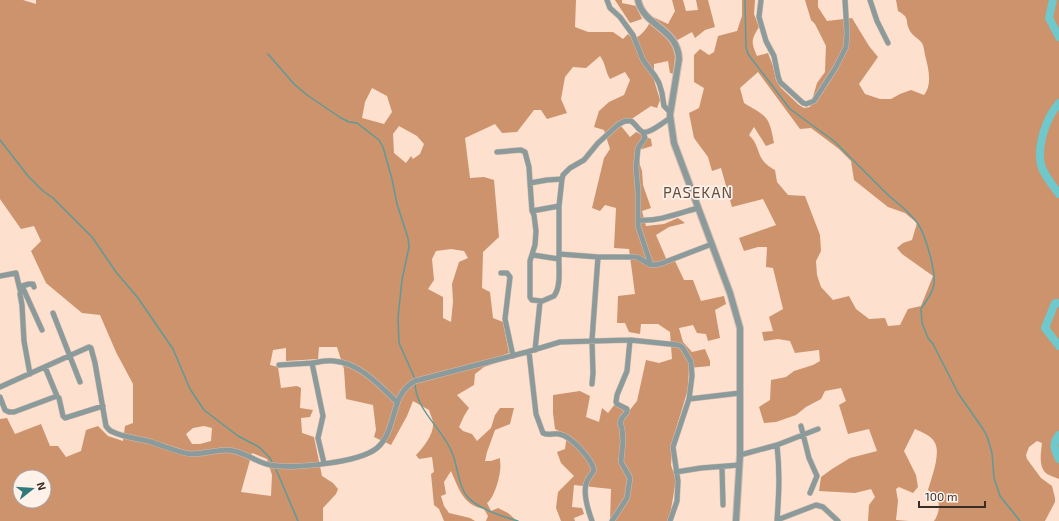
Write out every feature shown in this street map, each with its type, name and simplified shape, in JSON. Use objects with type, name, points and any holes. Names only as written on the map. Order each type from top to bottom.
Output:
[{"type":"street","points":[[607,0],[610,8],[620,17],[633,35],[643,60],[659,83],[664,106],[670,115]]},
{"type":"street","points":[[638,0],[642,11],[672,38],[679,52],[670,115],[674,143],[738,317],[741,340],[740,455],[736,521]]},
{"type":"street","points":[[761,0],[759,17],[766,40],[774,56],[780,82],[802,103],[806,104],[814,101],[836,67],[846,47],[847,33],[844,0]]},
{"type":"street","points":[[870,0],[877,21],[888,43]]},
{"type":"street","points":[[643,132],[649,132],[670,115]]},
{"type":"street","points":[[497,152],[521,150],[525,152],[529,167],[532,211],[536,231],[533,255],[530,261],[530,297],[532,300],[541,301],[554,296],[556,293],[559,276],[559,206],[562,179],[566,171],[584,160],[598,143],[621,122],[631,121],[643,132],[645,138],[638,148],[636,167],[639,220],[638,226],[651,265]]},
{"type":"street","points":[[530,183],[562,179]]},
{"type":"street","points":[[532,211],[559,206]]},
{"type":"street","points":[[639,220],[649,221],[698,208]]},
{"type":"street","points":[[533,255],[559,257],[637,257],[651,265],[673,260],[712,244]]},
{"type":"street","points":[[592,384],[592,340],[598,257]]},
{"type":"street","points":[[0,276],[16,273],[21,288],[42,330]]},
{"type":"street","points":[[501,273],[507,273],[510,277],[505,319],[513,356]]},
{"type":"street","points":[[21,288],[29,284],[33,284],[34,287]]},
{"type":"street","points":[[21,288],[24,341],[30,374]]},
{"type":"street","points":[[535,350],[541,301]]},
{"type":"street","points":[[53,313],[80,382]]},
{"type":"street","points":[[612,521],[627,498],[630,478],[621,462],[623,441],[620,423],[627,412],[627,409],[616,402],[617,395],[627,371],[630,340]]},
{"type":"street","points":[[0,387],[86,347],[91,348],[106,426],[110,431],[122,436],[136,438],[190,454],[228,450],[241,453],[271,465],[291,466],[344,460],[362,456],[377,448],[384,440],[390,427],[397,402],[405,389],[415,381],[529,352],[560,342],[630,340],[675,344],[683,348],[691,362],[692,376],[689,399],[673,447],[678,481],[676,500],[670,521]]},
{"type":"street","points":[[529,352],[536,414],[543,433],[546,435],[556,434],[564,436],[588,456],[594,470],[588,479],[586,488],[586,506],[592,521]]},
{"type":"street","points":[[279,365],[335,361],[353,366],[374,380],[397,402]]},
{"type":"street","points":[[312,363],[323,416],[318,438],[324,463]]},
{"type":"street","points":[[45,367],[59,398],[63,417],[67,418],[103,406]]},
{"type":"street","points":[[689,399],[740,393]]},
{"type":"street","points":[[0,397],[5,410],[14,412],[57,396]]},
{"type":"street","points":[[801,426],[809,458],[817,476],[810,493]]},
{"type":"street","points":[[740,455],[777,445],[818,429]]},
{"type":"street","points":[[777,445],[780,469],[777,520],[816,506],[823,507],[838,521]]},
{"type":"street","points":[[676,472],[701,468],[739,465]]},
{"type":"street","points":[[722,467],[724,505]]},
{"type":"shaded area","points":[[0,0],[23,0],[36,4],[36,0],[576,0],[575,27],[588,32],[613,32],[623,39],[628,34],[633,39],[637,38],[642,33],[653,17],[668,24],[675,11],[672,0],[683,0],[686,11],[698,10],[696,0],[708,0],[715,27],[705,30],[695,38],[692,32],[672,43],[675,56],[674,74],[670,73],[668,61],[654,64],[654,80],[660,100],[657,108],[651,106],[621,126],[630,137],[636,132],[651,139],[652,146],[639,150],[643,185],[651,208],[642,211],[646,226],[664,224],[678,218],[685,223],[669,227],[656,235],[668,263],[675,261],[684,280],[693,280],[701,301],[724,296],[726,304],[715,310],[720,338],[708,341],[706,334],[697,333],[693,325],[679,328],[683,342],[692,352],[705,349],[710,361],[710,366],[689,368],[688,389],[673,439],[671,465],[676,480],[669,521],[610,521],[611,489],[574,485],[572,507],[582,508],[584,514],[574,518],[575,521],[561,521],[556,508],[558,492],[574,476],[561,463],[557,452],[565,449],[567,435],[555,429],[553,395],[580,391],[590,396],[586,417],[599,422],[602,408],[608,413],[615,404],[629,411],[637,401],[646,360],[659,363],[672,359],[670,332],[658,324],[641,324],[640,334],[629,332],[625,323],[617,323],[618,296],[635,294],[629,249],[614,248],[616,208],[605,205],[600,211],[592,208],[604,158],[610,149],[604,130],[594,127],[599,111],[609,102],[624,95],[630,80],[625,72],[610,79],[600,56],[586,68],[573,67],[565,77],[561,99],[567,113],[547,119],[541,110],[534,110],[517,132],[502,133],[495,124],[465,138],[470,178],[484,177],[494,180],[499,237],[483,252],[482,288],[490,292],[493,318],[503,322],[509,353],[501,356],[499,362],[484,367],[475,374],[474,385],[457,395],[469,408],[459,427],[463,431],[472,434],[477,441],[491,428],[495,415],[500,408],[514,408],[510,424],[495,430],[485,461],[500,458],[500,469],[497,484],[490,501],[487,503],[491,511],[498,508],[508,513],[517,521],[486,521],[488,516],[484,509],[471,504],[466,500],[459,490],[451,471],[444,482],[446,494],[441,496],[444,506],[449,513],[470,518],[475,521],[444,521],[439,509],[434,505],[431,474],[434,472],[432,457],[419,459],[416,455],[432,432],[433,421],[429,410],[413,401],[407,416],[391,445],[374,437],[376,430],[373,405],[346,399],[344,369],[337,347],[319,347],[318,359],[286,361],[286,348],[273,350],[270,365],[278,367],[281,388],[297,386],[301,388],[300,408],[313,410],[310,417],[301,418],[302,433],[314,437],[322,476],[333,483],[338,489],[336,494],[323,508],[323,521],[0,521],[0,419],[7,418],[15,434],[41,424],[50,446],[58,446],[66,457],[81,451],[86,430],[98,426],[108,436],[123,441],[125,426],[133,423],[133,384],[116,352],[100,315],[82,313],[46,283],[31,251],[41,241],[34,226],[21,229],[0,199]],"holes":[[[372,88],[387,96],[392,112],[384,124],[362,118],[365,102]],[[399,126],[417,136],[424,144],[420,154],[413,159],[411,156],[406,163],[394,153],[393,134]],[[451,249],[464,251],[468,258],[459,262],[452,284],[453,302],[451,322],[443,318],[443,297],[428,289],[434,280],[432,259],[436,251]],[[204,426],[212,428],[211,441],[200,444],[192,444],[186,434],[193,428]],[[252,453],[267,459],[272,475],[271,496],[241,492]]]},
{"type":"shaded area","points":[[615,0],[622,0],[622,3],[636,6],[642,19],[630,23]]},
{"type":"shaded area","points":[[742,0],[755,0],[754,14],[759,27],[754,35],[753,41],[757,56],[768,53],[776,80],[781,88],[804,108],[810,107],[817,83],[825,72],[826,46],[815,24],[811,20],[805,0],[818,0],[818,7],[827,21],[852,18],[869,46],[878,57],[859,84],[865,94],[880,99],[891,99],[911,90],[924,95],[927,91],[929,81],[923,44],[910,31],[906,17],[898,11],[896,0],[1059,0],[1059,479],[1047,474],[1042,468],[1042,443],[1037,441],[1029,447],[1026,455],[1027,459],[1041,478],[1052,486],[1055,502],[1045,521],[934,521],[938,512],[938,500],[928,490],[935,466],[937,448],[932,438],[915,429],[904,451],[916,475],[918,487],[913,493],[899,487],[896,489],[898,501],[896,520],[909,521],[868,521],[869,505],[875,497],[871,489],[855,493],[819,491],[821,477],[832,469],[850,458],[877,451],[869,429],[848,434],[839,405],[846,401],[841,388],[825,391],[821,399],[806,407],[796,415],[776,422],[764,423],[759,407],[770,400],[771,380],[786,377],[794,371],[813,365],[820,361],[819,350],[795,353],[790,341],[778,339],[764,341],[762,332],[773,331],[769,317],[783,309],[773,268],[766,267],[767,247],[758,247],[744,251],[739,238],[776,225],[763,199],[732,207],[721,168],[712,171],[708,157],[694,138],[689,113],[699,108],[704,88],[694,82],[694,55],[700,49],[709,55],[714,52],[718,36],[737,31],[742,16]],"holes":[[[758,72],[800,129],[811,128],[839,149],[851,161],[854,180],[888,207],[905,213],[917,223],[912,240],[903,243],[897,248],[902,254],[933,276],[921,306],[908,309],[900,325],[888,326],[885,318],[869,319],[856,309],[849,296],[833,300],[821,287],[817,275],[816,261],[821,251],[820,235],[805,196],[788,195],[777,182],[775,170],[764,162],[756,144],[749,135],[754,127],[766,146],[774,143],[770,127],[766,118],[762,114],[744,103],[740,88]]]},
{"type":"waterway","points":[[745,0],[746,47],[748,54],[790,109],[834,141],[911,216],[921,229],[930,255],[934,274],[931,294],[921,309],[922,323],[928,338],[933,344],[958,393],[987,436],[992,453],[994,478],[1000,496],[1020,521]]},
{"type":"waterway","points":[[1053,0],[1049,18],[1059,37]]},
{"type":"waterway","points":[[268,54],[294,84],[307,95],[341,118],[349,122],[357,123],[379,140],[383,147],[397,204],[408,238],[409,247],[402,280],[398,318],[399,343],[415,379]]},
{"type":"waterway","points":[[1059,103],[1050,116],[1040,149],[1041,165],[1044,173],[1059,194]]},
{"type":"waterway","points":[[0,140],[28,176],[43,191],[53,198],[92,237],[116,272],[138,298],[173,349],[190,389],[204,410],[238,436],[259,447],[270,458],[273,464]]},
{"type":"waterway","points":[[1059,303],[1055,303],[1045,328],[1059,346]]},
{"type":"waterway","points":[[415,382],[416,392],[420,402],[449,446],[453,455],[463,491],[470,500],[483,508],[518,521]]},
{"type":"waterway","points":[[1059,435],[1055,441],[1054,447],[1059,459]]},
{"type":"waterway","points":[[275,467],[298,521]]},
{"type":"district","name":"PASEKAN","points":[[698,193]]}]
